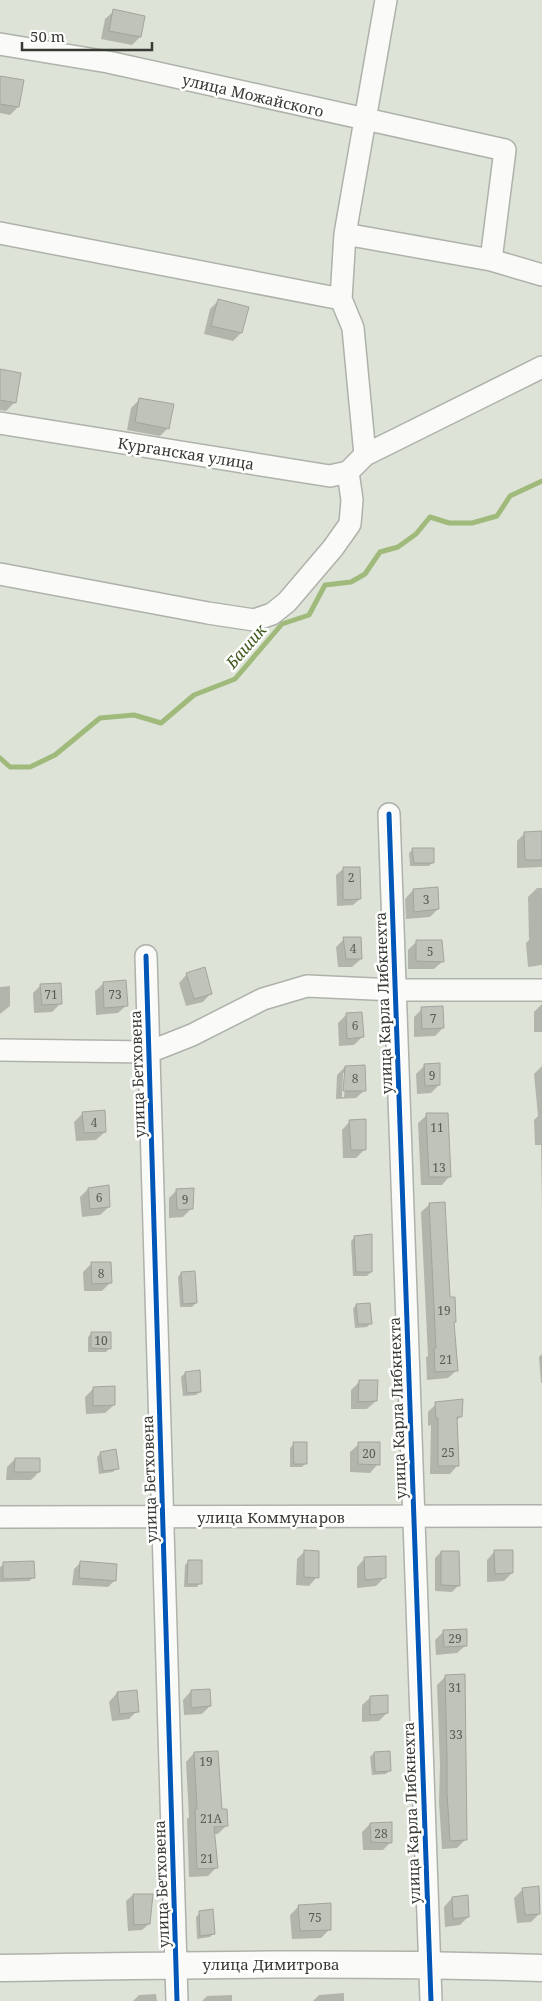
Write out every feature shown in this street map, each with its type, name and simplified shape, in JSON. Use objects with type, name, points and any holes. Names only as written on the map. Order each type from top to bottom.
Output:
[{"type":"street","points":[[365,456],[353,328],[341,299],[345,234],[386,0]]},
{"type":"street","name":"улица Можайского","points":[[0,44],[108,62],[505,150],[491,260]]},
{"type":"street","points":[[0,233],[341,299]]},
{"type":"street","points":[[345,234],[491,260],[542,275]]},
{"type":"street","points":[[0,574],[254,620],[272,614],[287,602],[333,548],[350,524],[352,500],[348,472],[365,456],[542,367]]},
{"type":"street","name":"Курганская улица","points":[[0,423],[330,476],[348,472]]},
{"type":"street","name":"улица Карла Либкнехта","points":[[389,814],[428,1964],[431,2001]]},
{"type":"street","name":"улица Бетховена","points":[[146,956],[177,2001]]},
{"type":"street","points":[[0,1050],[149,1052],[192,1035],[263,999],[307,986],[395,990],[542,990]]},
{"type":"street","name":"улица Коммунаров","points":[[0,1517],[542,1516]]},
{"type":"street","name":"улица Димитрова","points":[[0,1968],[428,1964],[542,1968]]},
{"type":"building","points":[[113,9],[145,16],[141,37],[109,31]]},
{"type":"building","points":[[0,76],[24,80],[19,107],[0,104]]},
{"type":"building","points":[[218,299],[249,307],[242,333],[211,326]]},
{"type":"building","points":[[0,369],[21,373],[16,403],[0,400]]},
{"type":"building","points":[[139,398],[174,404],[169,429],[135,422]]},
{"type":"building","points":[[542,831],[542,860],[525,860],[524,832]]},
{"type":"building","points":[[412,848],[434,848],[434,863],[414,863]]},
{"type":"building","points":[[343,867],[360,867],[361,899],[343,900]]},
{"type":"building","points":[[438,887],[439,909],[414,912],[413,889]]},
{"type":"building","points":[[343,937],[361,937],[362,959],[346,959]]},
{"type":"building","points":[[416,940],[442,940],[444,962],[416,961]]},
{"type":"building","points":[[205,967],[212,994],[194,999],[186,973]]},
{"type":"building","points":[[126,980],[128,1006],[104,1008],[103,982]]},
{"type":"building","points":[[61,983],[62,1004],[42,1005],[40,984]]},
{"type":"building","points":[[443,1006],[444,1028],[422,1029],[421,1007]]},
{"type":"building","points":[[362,1012],[364,1037],[347,1039],[346,1013]]},
{"type":"building","points":[[440,1063],[440,1085],[425,1086],[424,1064]]},
{"type":"building","points":[[365,1065],[366,1091],[343,1091],[345,1066]]},
{"type":"building","points":[[105,1110],[106,1132],[84,1133],[82,1112]]},
{"type":"building","points":[[426,1113],[448,1113],[451,1177],[429,1177]]},
{"type":"building","points":[[366,1119],[366,1150],[351,1150],[349,1120]]},
{"type":"building","points":[[109,1185],[110,1207],[90,1209],[88,1188]]},
{"type":"building","points":[[194,1188],[193,1209],[177,1210],[176,1189]]},
{"type":"building","points":[[445,1202],[450,1297],[455,1297],[456,1322],[454,1322],[458,1371],[435,1372],[434,1348],[436,1348],[429,1203]]},
{"type":"building","points":[[372,1234],[372,1272],[356,1272],[354,1236]]},
{"type":"building","points":[[91,1262],[111,1262],[112,1283],[92,1284]]},
{"type":"building","points":[[195,1271],[197,1303],[183,1304],[181,1272]]},
{"type":"building","points":[[370,1303],[372,1324],[358,1324],[356,1304]]},
{"type":"building","points":[[91,1332],[111,1332],[111,1349],[91,1348]]},
{"type":"building","points":[[200,1370],[201,1392],[187,1393],[185,1372]]},
{"type":"building","points":[[359,1380],[378,1380],[377,1401],[358,1402]]},
{"type":"building","points":[[115,1386],[115,1405],[93,1406],[93,1387]]},
{"type":"building","points":[[463,1399],[462,1417],[457,1417],[459,1466],[438,1466],[438,1418],[436,1418],[435,1402]]},
{"type":"building","points":[[293,1442],[307,1442],[307,1464],[294,1464]]},
{"type":"building","points":[[358,1442],[380,1442],[380,1465],[358,1464]]},
{"type":"building","points":[[116,1449],[119,1469],[103,1471],[100,1452]]},
{"type":"building","points":[[15,1458],[40,1458],[40,1472],[14,1472]]},
{"type":"building","points":[[304,1550],[319,1551],[319,1578],[304,1577]]},
{"type":"building","points":[[494,1550],[513,1550],[513,1573],[495,1574]]},
{"type":"building","points":[[441,1551],[459,1551],[460,1586],[441,1585]]},
{"type":"building","points":[[386,1556],[386,1578],[365,1580],[364,1557]]},
{"type":"building","points":[[188,1560],[202,1560],[202,1584],[187,1584]]},
{"type":"building","points":[[34,1561],[35,1578],[3,1579],[3,1562]]},
{"type":"building","points":[[80,1561],[117,1564],[116,1581],[79,1578]]},
{"type":"building","points":[[467,1629],[467,1646],[444,1647],[443,1630]]},
{"type":"building","points":[[465,1674],[467,1840],[450,1841],[447,1793],[445,1675]]},
{"type":"building","points":[[210,1689],[211,1706],[191,1708],[191,1690]]},
{"type":"building","points":[[137,1690],[139,1712],[120,1714],[117,1692]]},
{"type":"building","points":[[388,1695],[388,1713],[370,1715],[370,1696]]},
{"type":"building","points":[[218,1751],[222,1809],[227,1809],[228,1826],[214,1827],[218,1868],[197,1869],[195,1809],[197,1809],[194,1752]]},
{"type":"building","points":[[390,1751],[391,1771],[375,1772],[374,1752]]},
{"type":"building","points":[[392,1822],[392,1843],[371,1842],[370,1823]]},
{"type":"building","points":[[539,1886],[540,1914],[525,1915],[522,1888]]},
{"type":"building","points":[[133,1894],[153,1894],[150,1924],[134,1925]]},
{"type":"building","points":[[468,1895],[469,1917],[453,1919],[452,1897]]},
{"type":"building","points":[[331,1903],[331,1930],[300,1931],[298,1905]]},
{"type":"building","points":[[213,1909],[215,1934],[200,1936],[199,1911]]},
{"type":"waterway","name":"Башик","points":[[0,758],[10,767],[30,767],[55,755],[100,718],[134,715],[161,723],[194,695],[235,679],[282,624],[309,615],[325,585],[351,582],[365,574],[380,552],[398,547],[416,534],[430,517],[449,523],[472,523],[497,516],[510,496],[542,481]]},
{"type":"cycle path","points":[[389,814],[431,2001]]},
{"type":"cycle path","points":[[146,956],[177,2001]]}]
